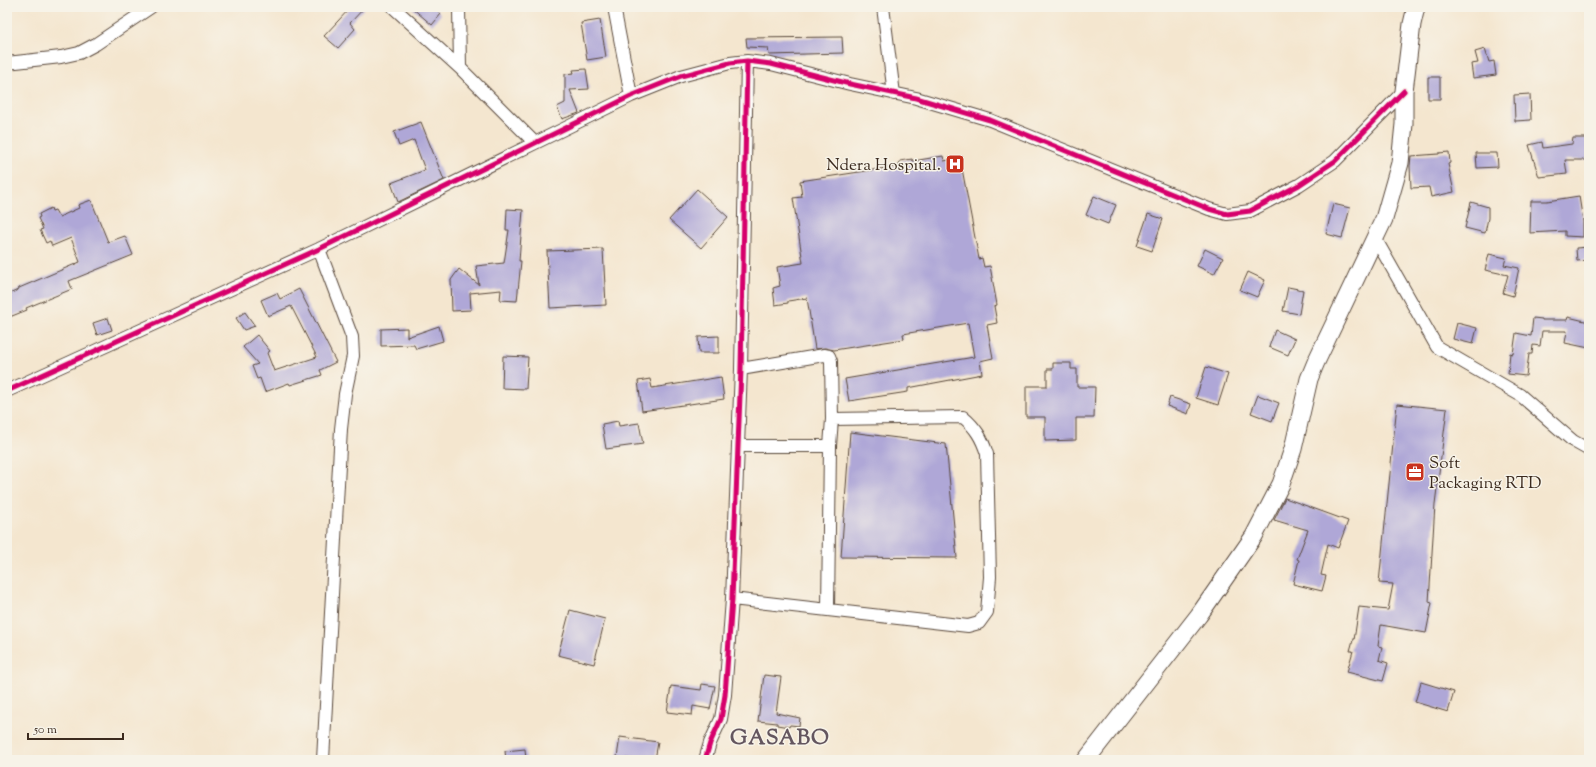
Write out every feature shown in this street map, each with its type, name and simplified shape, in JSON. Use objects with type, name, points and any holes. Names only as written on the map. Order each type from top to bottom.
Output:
[{"type":"main road","points":[[1086,760],[1199,616],[1257,529],[1281,484],[1292,449],[1307,386],[1316,362],[1384,219],[1400,163],[1404,124],[1404,91],[1412,24],[1416,7]]},
{"type":"street","points":[[7,63],[61,57],[79,53],[96,44],[152,7]]},
{"type":"street","points":[[393,7],[460,68],[535,143]]},
{"type":"street","points":[[459,7],[460,68]]},
{"type":"street","points":[[614,7],[631,96]]},
{"type":"street","points":[[883,7],[894,94]]},
{"type":"street","points":[[705,760],[710,742],[721,719],[725,695],[732,599],[741,368],[747,61]]},
{"type":"street","points":[[7,390],[319,249],[631,96],[681,76],[730,63],[747,61],[771,64],[916,98],[990,120],[1209,209],[1227,214],[1250,211],[1299,185],[1335,161],[1404,91]]},
{"type":"street","points":[[1375,238],[1437,347],[1520,395],[1573,441],[1589,450]]},
{"type":"street","points":[[319,249],[352,337],[353,356],[345,394],[341,429],[323,760]]},
{"type":"street","points":[[741,368],[824,355],[829,356],[831,361],[832,419],[830,446],[828,610]]},
{"type":"street","points":[[732,599],[968,626],[979,623],[987,612],[990,577],[987,454],[981,437],[974,426],[963,416],[832,419]]},
{"type":"street","points":[[738,446],[830,446]]},
{"type":"building","points":[[351,7],[365,7],[350,23],[355,29],[338,48],[324,36]]},
{"type":"building","points":[[411,7],[434,7],[441,14],[432,25]]},
{"type":"building","points":[[600,20],[606,57],[587,60],[581,23]]},
{"type":"building","points":[[842,37],[843,53],[769,55],[768,48],[747,47],[746,38]]},
{"type":"building","points":[[1485,49],[1489,62],[1494,61],[1496,75],[1473,78],[1471,64],[1478,63],[1475,52]]},
{"type":"building","points":[[586,69],[589,89],[570,90],[579,113],[562,119],[557,107],[565,103],[565,74],[574,73],[573,70]]},
{"type":"building","points":[[1428,77],[1440,77],[1440,99],[1428,99]]},
{"type":"building","points":[[1530,94],[1531,120],[1515,121],[1514,95]]},
{"type":"building","points":[[421,122],[444,180],[398,202],[391,183],[425,170],[414,140],[399,146],[394,132]]},
{"type":"building","points":[[1573,138],[1589,138],[1589,160],[1565,160],[1567,174],[1539,177],[1529,145],[1542,142],[1543,148],[1572,144]]},
{"type":"building","points":[[1449,152],[1450,163],[1448,164],[1454,192],[1431,197],[1429,187],[1411,188],[1411,156]]},
{"type":"building","points":[[1476,153],[1497,153],[1498,167],[1477,168]]},
{"type":"building","points":[[943,156],[944,161],[960,158],[979,259],[982,258],[984,267],[990,266],[997,305],[994,306],[997,323],[987,325],[993,358],[980,361],[982,374],[908,388],[908,392],[849,401],[845,379],[974,357],[968,323],[903,334],[904,339],[834,350],[825,348],[815,349],[807,298],[775,305],[773,288],[780,286],[777,267],[803,263],[793,198],[802,197],[800,181],[899,166],[900,161],[912,159],[913,161]]},
{"type":"building","points":[[697,189],[728,217],[701,248],[669,220]]},
{"type":"building","points":[[1094,196],[1116,205],[1108,224],[1086,215]]},
{"type":"building","points":[[1579,196],[1583,222],[1583,237],[1565,236],[1565,231],[1530,233],[1531,201],[1547,201]]},
{"type":"building","points":[[91,200],[108,242],[125,236],[133,255],[69,281],[72,289],[26,308],[27,310],[7,318],[7,295],[18,290],[19,288],[80,262],[71,238],[52,246],[50,241],[46,243],[40,230],[43,229],[38,218],[40,217],[39,214],[51,208],[52,211],[55,210],[59,217],[79,208],[78,205]]},
{"type":"building","points":[[1471,202],[1488,207],[1488,218],[1485,233],[1465,228]]},
{"type":"building","points":[[1333,204],[1350,208],[1342,238],[1326,234]]},
{"type":"building","points":[[507,209],[523,210],[519,261],[521,261],[517,301],[500,300],[501,290],[470,293],[471,310],[452,311],[451,280],[459,269],[479,285],[476,266],[504,263],[509,230],[506,230]]},
{"type":"building","points":[[1148,214],[1163,219],[1152,251],[1137,246]]},
{"type":"building","points":[[1589,247],[1589,260],[1577,261],[1576,248]]},
{"type":"building","points":[[603,249],[606,305],[550,308],[547,251]]},
{"type":"building","points":[[1205,249],[1223,258],[1214,274],[1197,266]]},
{"type":"building","points":[[1489,254],[1506,258],[1504,265],[1519,268],[1513,296],[1503,293],[1508,275],[1485,270]]},
{"type":"building","points":[[1248,272],[1265,280],[1257,297],[1240,290]]},
{"type":"building","points":[[1288,287],[1303,290],[1299,314],[1283,311]]},
{"type":"building","points":[[299,289],[336,362],[320,370],[322,375],[290,385],[289,383],[265,392],[260,378],[257,379],[252,366],[258,364],[243,347],[257,335],[270,351],[267,353],[274,371],[317,357],[291,306],[268,316],[261,300],[277,293],[280,299]]},
{"type":"building","points":[[245,312],[255,326],[244,330],[236,318]]},
{"type":"building","points":[[1568,317],[1589,322],[1589,348],[1565,343],[1567,331],[1542,331],[1540,346],[1533,345],[1532,354],[1529,354],[1526,376],[1508,374],[1510,353],[1513,354],[1516,333],[1531,336],[1533,318],[1542,320],[1567,320]]},
{"type":"building","points":[[108,318],[112,330],[97,335],[93,323]]},
{"type":"building","points":[[1457,323],[1477,328],[1473,344],[1453,339]]},
{"type":"building","points":[[439,326],[443,341],[416,349],[414,345],[381,346],[381,329],[407,328],[407,337]]},
{"type":"building","points":[[1275,330],[1295,339],[1288,355],[1269,347]]},
{"type":"building","points":[[719,336],[719,353],[699,353],[698,337]]},
{"type":"building","points":[[503,356],[528,357],[526,389],[502,388]]},
{"type":"building","points":[[1053,363],[1071,363],[1071,369],[1077,369],[1077,387],[1095,387],[1094,418],[1076,418],[1076,440],[1045,441],[1045,417],[1026,417],[1026,386],[1047,386],[1047,369],[1053,369]]},
{"type":"building","points":[[1206,367],[1228,374],[1218,405],[1196,398]]},
{"type":"building","points":[[721,377],[724,399],[642,411],[638,381],[650,379],[652,388]]},
{"type":"building","points":[[1258,395],[1279,403],[1272,421],[1251,413]]},
{"type":"building","points":[[1170,397],[1191,404],[1188,414],[1167,406]]},
{"type":"building","points":[[1397,404],[1447,409],[1435,504],[1429,602],[1432,603],[1426,633],[1381,625],[1378,646],[1382,647],[1379,660],[1388,663],[1383,681],[1347,672],[1353,651],[1350,651],[1354,640],[1359,607],[1388,610],[1393,584],[1379,583]]},
{"type":"building","points":[[618,421],[619,426],[639,423],[643,444],[606,449],[602,424]]},
{"type":"building","points":[[850,432],[946,444],[957,558],[841,557]]},
{"type":"building","points":[[1285,498],[1348,521],[1338,548],[1328,544],[1321,575],[1326,576],[1322,591],[1293,584],[1299,560],[1297,559],[1308,530],[1274,520]]},
{"type":"building","points":[[570,610],[605,619],[594,664],[558,655]]},
{"type":"building","points":[[764,675],[781,677],[776,713],[800,718],[799,726],[790,725],[789,727],[777,725],[777,723],[758,721]]},
{"type":"building","points":[[1421,682],[1454,692],[1448,712],[1415,702]]},
{"type":"building","points":[[702,684],[715,686],[710,709],[693,706],[692,715],[667,712],[671,686],[701,690]]},
{"type":"building","points":[[620,737],[658,742],[655,760],[617,757]]},
{"type":"building","points":[[525,749],[526,760],[506,760],[505,751]]},
{"type":"cycle path","points":[[7,391],[319,249],[631,96],[681,76],[730,63],[747,61],[771,64],[850,84],[916,98],[990,120],[1209,209],[1227,214],[1250,211],[1299,185],[1335,161],[1404,91]]},
{"type":"cycle path","points":[[705,760],[710,743],[721,719],[725,695],[732,599],[741,369],[747,61]]},
{"type":"place","name":"Ndera Hospital.","points":[[955,164]]},
{"type":"place","name":"Soft Packaging RTD","points":[[1415,472]]},
{"type":"district","name":"GASABO","points":[[780,737]]}]
